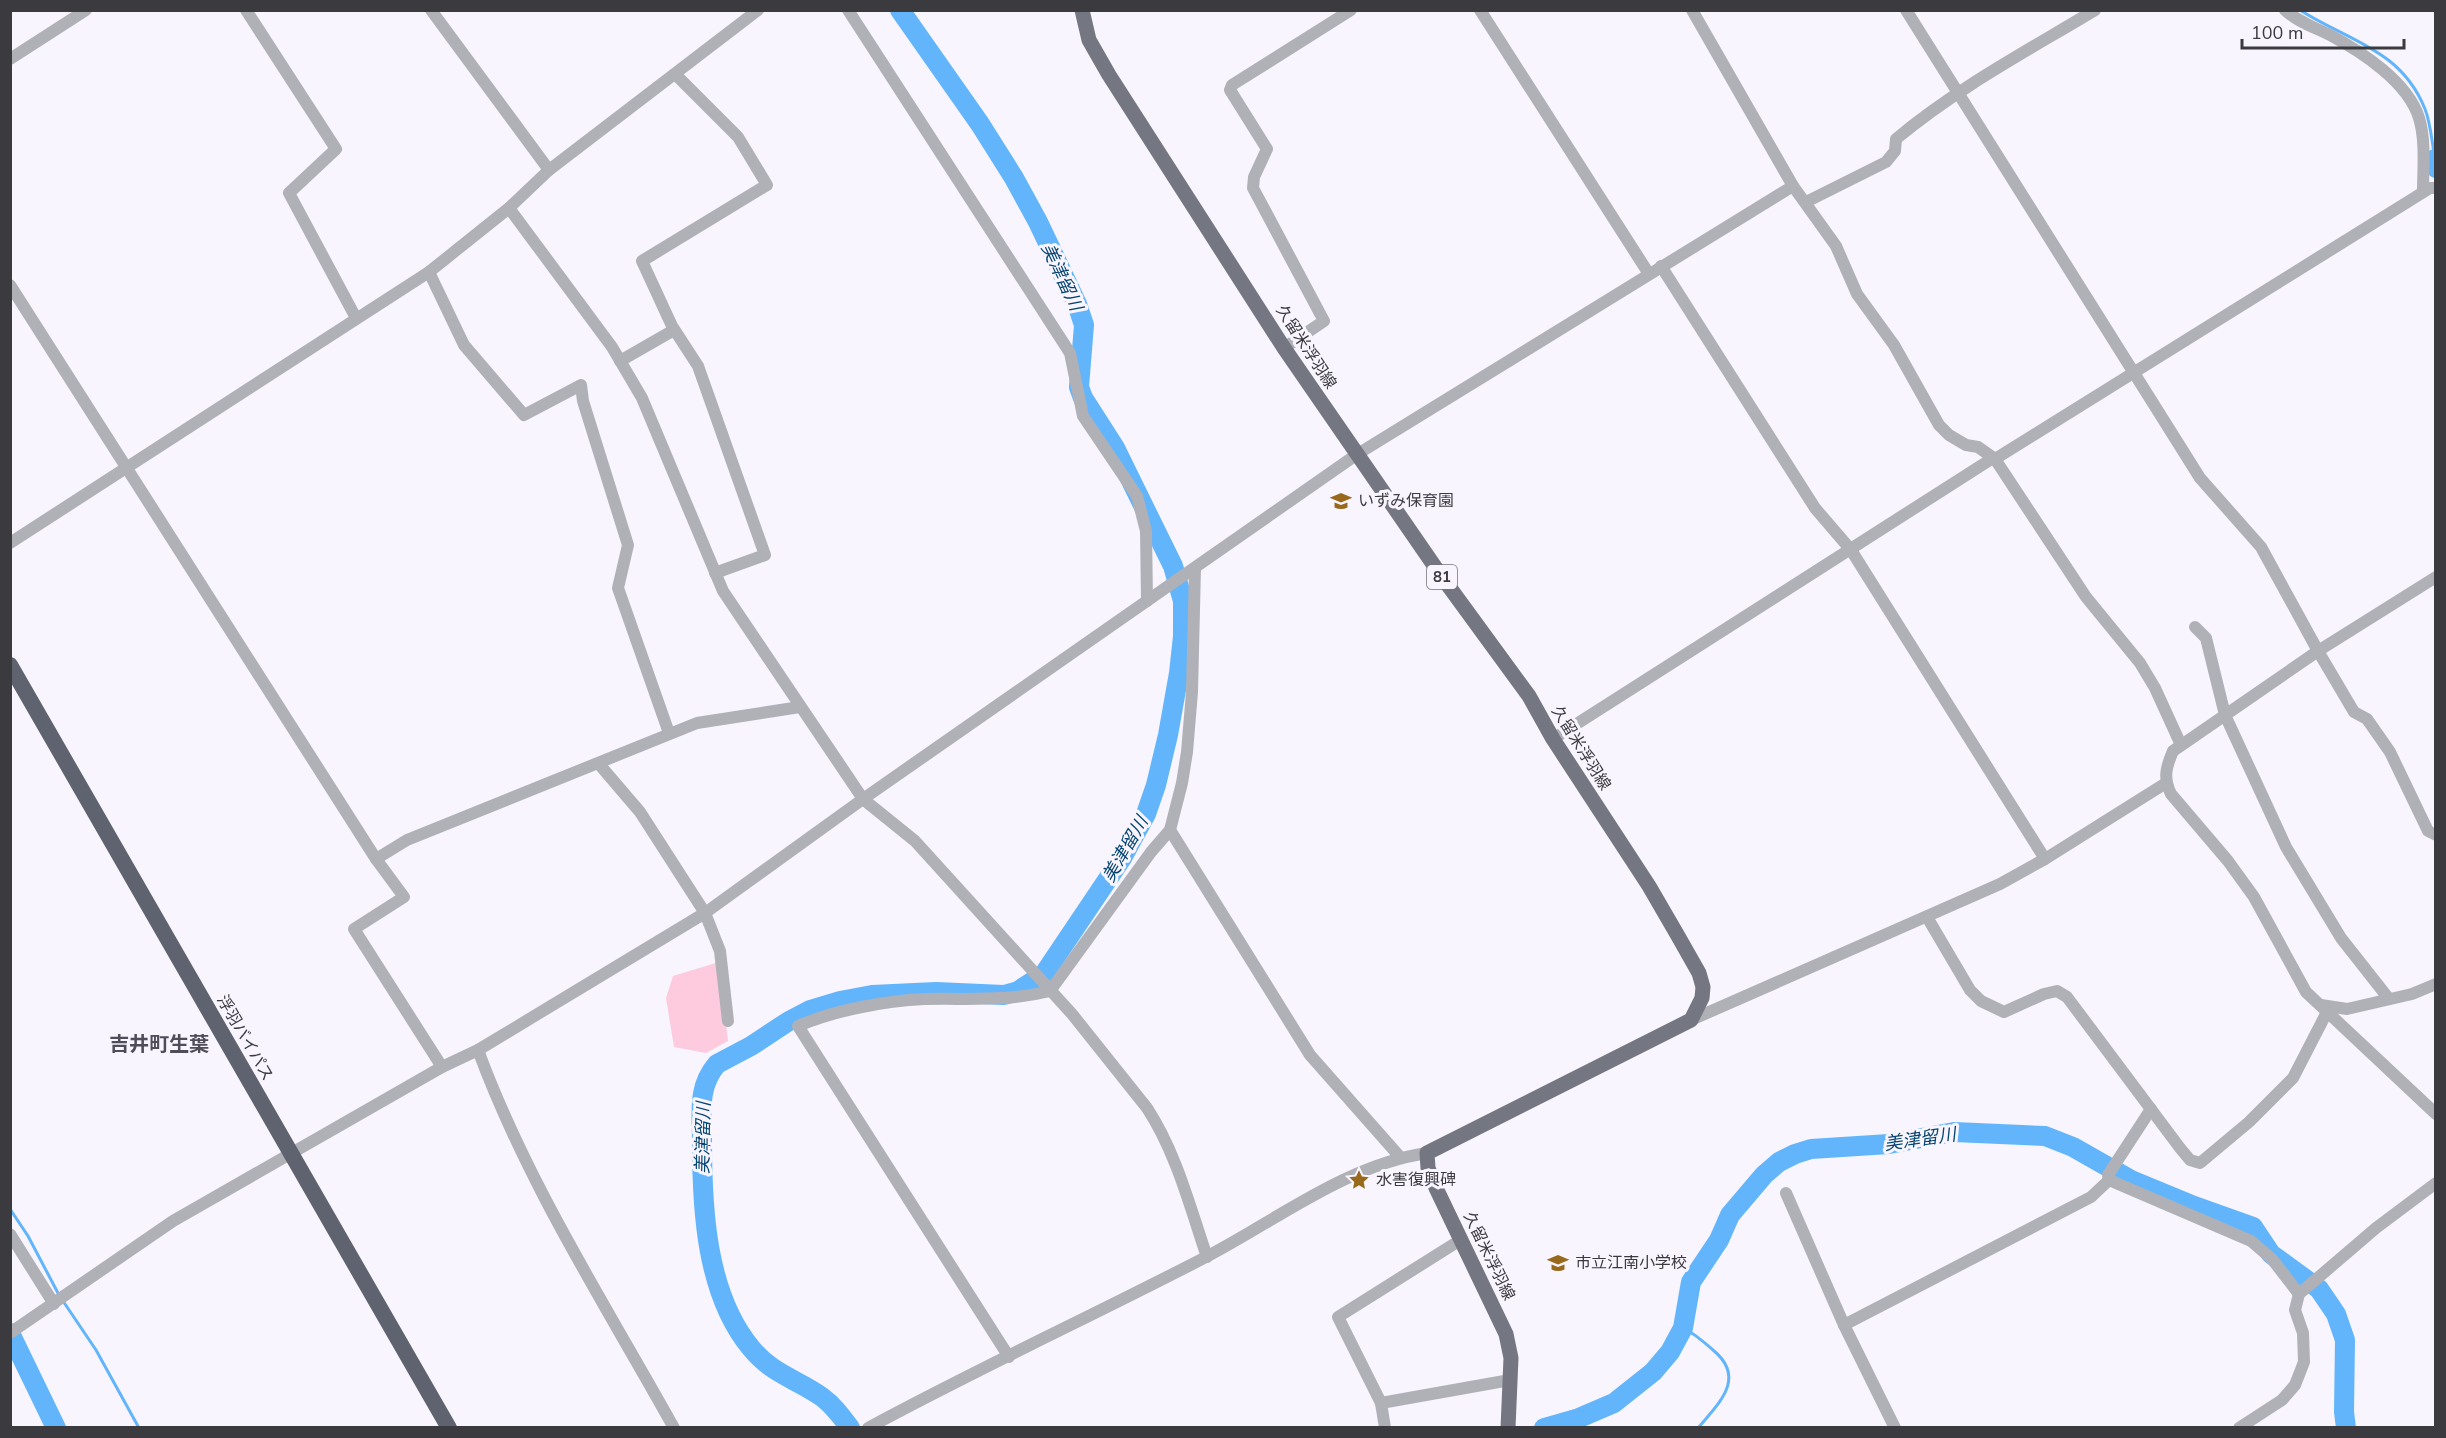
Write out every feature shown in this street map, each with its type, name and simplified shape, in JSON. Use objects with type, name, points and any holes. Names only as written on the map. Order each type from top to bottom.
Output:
[{"type":"highway","name":"浮羽バイパス","points":[[10,665],[449,1428]]},
{"type":"main road","name":"久留米浮羽線","points":[[1082,10],[1089,40],[1109,75],[1284,348],[1356,455],[1529,696],[1553,739],[1649,886],[1699,973],[1703,987],[1702,998],[1691,1020]]},
{"type":"main road","points":[[1427,1153],[1440,1144],[1527,1104],[1691,1020]]},
{"type":"main road","name":"久留米浮羽線","points":[[1427,1153],[1428,1168],[1436,1188],[1506,1334],[1511,1358],[1508,1428]]},
{"type":"street","points":[[10,60],[86,10]]},
{"type":"street","points":[[246,10],[336,149],[289,194],[356,318]]},
{"type":"street","points":[[431,10],[549,170]]},
{"type":"street","points":[[10,543],[429,272],[509,208],[549,170],[758,10]]},
{"type":"street","points":[[848,10],[1070,353],[1083,416],[1137,496],[1146,531],[1147,601]]},
{"type":"street","points":[[1284,348],[1324,321],[1253,188],[1254,177],[1267,149],[1230,90],[1232,85],[1351,10]]},
{"type":"street","points":[[1480,10],[1649,274]]},
{"type":"street","points":[[1692,10],[1793,186],[1836,246],[1857,294],[1894,345],[1939,425],[1949,435],[1966,445],[1978,447],[1994,459],[2086,597],[2140,663],[2155,688],[2181,745]]},
{"type":"street","points":[[1906,10],[2133,375],[2200,477],[2261,547],[2354,712],[2367,719],[2390,752],[2428,831],[2436,835]]},
{"type":"street","points":[[1806,202],[1887,162],[1895,151],[1896,139],[1923,117],[1957,93],[2095,10]]},
{"type":"street","points":[[1553,739],[1994,459],[2133,375],[2429,189],[2420,119],[2414,104],[2402,87],[2388,74],[2347,45],[2285,10]]},
{"type":"street","points":[[675,74],[738,137],[767,184],[642,261],[674,330],[698,366],[765,555],[715,573]]},
{"type":"street","points":[[10,1333],[173,1221],[442,1067],[478,1050],[705,913],[863,799],[1356,455],[1793,186]]},
{"type":"street","points":[[509,208],[620,361],[642,398],[723,591],[800,707],[863,799],[915,841],[1125,1078],[1157,1123],[1176,1168],[1207,1257]]},
{"type":"street","points":[[1661,266],[1815,508],[1851,550],[2045,859]]},
{"type":"street","points":[[429,272],[464,345],[524,415],[581,385],[583,401],[628,545],[618,588],[669,733]]},
{"type":"street","points":[[10,285],[376,859],[404,897],[354,928],[442,1067]]},
{"type":"street","points":[[620,361],[674,330]]},
{"type":"street","points":[[1008,1357],[798,1026],[826,1014],[923,999],[1022,998],[1048,989],[1170,830],[1182,783],[1188,742],[1192,692],[1195,568]]},
{"type":"street","points":[[2436,577],[2318,651],[2173,751],[2167,764],[2166,783],[2171,794],[2228,861],[2254,897],[2306,992],[2436,1114]]},
{"type":"street","points":[[2195,627],[2206,638],[2225,715],[2286,847],[2341,938],[2389,999]]},
{"type":"street","points":[[376,859],[407,840],[599,764],[669,733],[697,723],[800,707]]},
{"type":"street","points":[[599,764],[640,812],[705,913],[720,951],[728,1021]]},
{"type":"street","points":[[1691,1020],[2000,884],[2045,859],[2166,783]]},
{"type":"street","points":[[1170,830],[1310,1055],[1400,1157]]},
{"type":"street","points":[[1927,917],[1970,990],[1982,1001],[2004,1012],[2044,994],[2057,991],[2067,997],[2190,1160],[2200,1163],[2249,1122],[2293,1078],[2324,1009]]},
{"type":"street","points":[[2324,1009],[2347,1009],[2412,994],[2436,984]]},
{"type":"street","points":[[478,1050],[499,1106],[578,1257],[674,1428]]},
{"type":"street","points":[[1844,1325],[2091,1197],[2109,1177],[2151,1109]]},
{"type":"street","points":[[868,1428],[1207,1257],[1338,1182],[1400,1157],[1427,1153]]},
{"type":"street","points":[[2109,1177],[2251,1241],[2272,1259],[2302,1291]]},
{"type":"street","points":[[2239,1428],[2282,1401],[2295,1385],[2304,1362],[2303,1333],[2295,1310],[2302,1291],[2376,1228],[2436,1183]]},
{"type":"street","points":[[1786,1193],[1844,1325],[1895,1428]]},
{"type":"street","points":[[10,1234],[54,1304]]},
{"type":"street","points":[[1384,1424],[1381,1403],[1338,1317],[1461,1239]]},
{"type":"street","points":[[1381,1403],[1510,1380]]},
{"type":"shaded area","points":[[719,962],[728,1041],[706,1053],[674,1047],[666,998],[673,976]]},
{"type":"waterway","name":"美津留川","points":[[850,1428],[822,1397],[777,1371],[759,1357],[736,1326],[724,1302],[710,1250],[703,1195],[701,1111],[706,1082],[717,1064],[810,1010],[872,995],[936,992],[1004,995],[1018,991],[1044,974],[1122,858],[1146,814],[1156,785],[1168,735],[1183,636],[1183,601],[1173,566],[1115,448],[1083,398],[1079,387],[1084,325],[1077,304],[1014,178],[980,124],[900,10]]},
{"type":"waterway","points":[[2300,10],[2388,59],[2402,73],[2415,89],[2425,109],[2435,159]]},
{"type":"waterway","points":[[2435,159],[2436,168]]},
{"type":"waterway","name":"美津留川","points":[[1544,1428],[1579,1418],[1614,1403],[1653,1372],[1670,1352],[1683,1328],[1691,1282],[1719,1240],[1730,1215],[1764,1175],[1779,1162],[1811,1149],[1889,1144],[1954,1132],[2045,1136],[2073,1147],[2131,1180],[2253,1227],[2271,1254],[2319,1289],[2336,1314],[2345,1340],[2344,1412],[2346,1428]]},
{"type":"waterway","points":[[10,1209],[28,1236],[59,1295]]},
{"type":"waterway","points":[[63,1301],[96,1350],[139,1428]]},
{"type":"waterway","points":[[1683,1328],[1713,1350],[1723,1360],[1728,1370],[1729,1380],[1721,1400],[1698,1428]]},
{"type":"waterway","points":[[10,1333],[56,1428]]},
{"type":"place","name":"いずみ保育園","points":[[1341,501]]},
{"type":"place","name":"水害復興碑","points":[[1359,1180]]},
{"type":"place","name":"市立江南小学校","points":[[1558,1263]]},
{"type":"district","name":"吉井町生葉","points":[[159,1044]]}]
